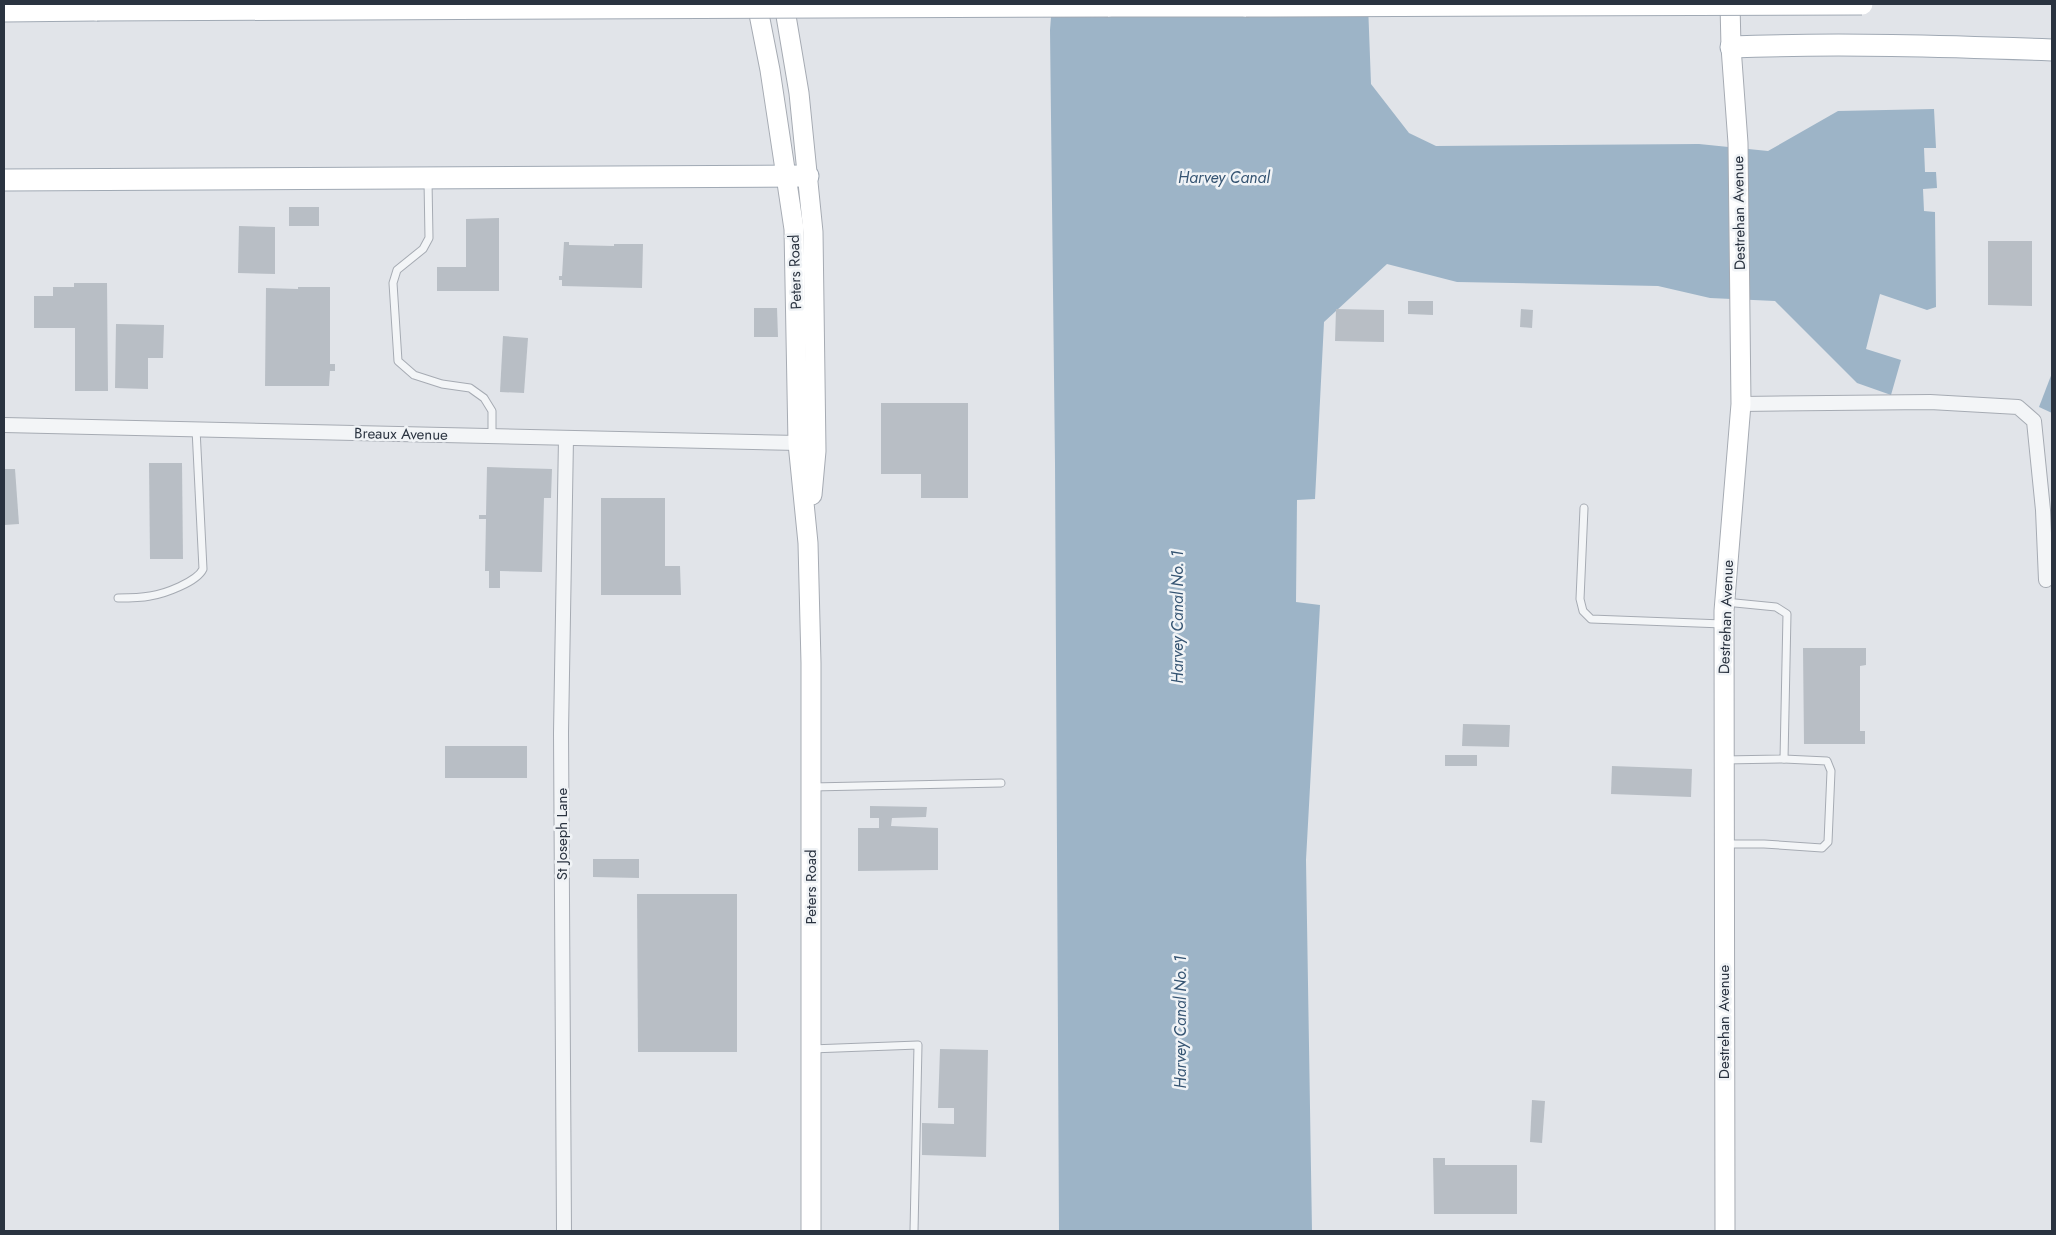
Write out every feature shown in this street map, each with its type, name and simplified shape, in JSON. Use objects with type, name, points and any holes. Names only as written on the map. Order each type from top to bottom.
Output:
[{"type":"main road","name":"Peters Road","points":[[757,4],[770,70],[794,229],[798,443],[808,543],[811,663],[811,1231]]},
{"type":"main road","name":"Peters Road","points":[[784,4],[799,92],[813,232],[816,451],[808,543]]},
{"type":"main road","name":"Destrehan Avenue","points":[[1725,1231],[1724,602],[1742,404],[1738,143],[1730,4]]},
{"type":"main road","points":[[4,11],[1862,4]]},
{"type":"main road","points":[[1731,47],[1779,45],[1919,46],[2052,50]]},
{"type":"main road","points":[[4,180],[808,176]]},
{"type":"street","points":[[1742,404],[1930,402],[2018,407],[2034,421],[2043,510],[2046,580]]},
{"type":"street","name":"Breaux Avenue","points":[[4,425],[798,443]]},
{"type":"street","name":"St Joseph Lane","points":[[564,1231],[561,733],[566,438]]},
{"type":"lane","points":[[428,178],[429,238],[423,249],[397,270],[393,283],[398,361],[414,375],[442,384],[470,388],[484,398],[492,411],[492,436]]},
{"type":"lane","points":[[118,598],[151,596],[191,581],[201,573],[201,506],[196,429]]},
{"type":"lane","points":[[1584,508],[1580,599],[1583,610],[1591,619],[1724,624]]},
{"type":"lane","points":[[1724,602],[1776,606],[1787,614],[1784,759]]},
{"type":"lane","points":[[1724,760],[1784,759],[1827,761],[1831,771],[1828,842],[1822,848],[1764,844],[1724,844]]},
{"type":"lane","points":[[811,787],[1001,783]]},
{"type":"lane","points":[[811,1049],[918,1045],[914,1231]]},
{"type":"water","name":"Harvey Canal","points":[[1052,4],[1368,4],[1371,84],[1409,133],[1436,146],[1699,144],[1768,151],[1838,111],[1934,109],[1936,148],[1924,148],[1925,172],[1936,172],[1937,188],[1923,189],[1924,211],[1935,212],[1936,307],[1927,310],[1880,294],[1866,349],[1901,360],[1891,395],[1857,383],[1775,301],[1710,298],[1658,286],[1457,282],[1387,264],[1324,322],[1315,499],[1297,500],[1296,602],[1320,605],[1306,860],[1312,1231],[1059,1231],[1055,463],[1050,30]]},
{"type":"water","points":[[2052,373],[2052,413],[2039,407]]},
{"type":"building","points":[[289,207],[319,207],[319,226],[289,226]]},
{"type":"building","points":[[499,218],[499,291],[437,291],[437,267],[466,267],[466,219]]},
{"type":"building","points":[[239,226],[275,227],[275,274],[238,273]]},
{"type":"building","points":[[1988,241],[2032,241],[2032,306],[1988,305]]},
{"type":"building","points":[[564,242],[569,242],[569,245],[614,246],[614,244],[643,244],[642,288],[562,286],[562,280],[559,280],[559,276],[562,276]]},
{"type":"building","points":[[74,283],[107,283],[108,391],[75,391],[75,328],[34,328],[34,296],[53,296],[53,287],[74,287]]},
{"type":"building","points":[[298,287],[330,287],[330,364],[335,364],[335,371],[330,371],[329,386],[265,386],[266,288],[298,289]]},
{"type":"building","points":[[1408,301],[1433,301],[1433,315],[1408,314]]},
{"type":"building","points":[[754,308],[777,308],[778,337],[754,337]]},
{"type":"building","points":[[1336,309],[1384,310],[1384,342],[1335,341]]},
{"type":"building","points":[[1521,309],[1533,310],[1532,328],[1520,327]]},
{"type":"building","points":[[116,324],[164,325],[163,358],[148,358],[148,389],[115,388]]},
{"type":"building","points":[[503,336],[528,338],[524,393],[500,392]]},
{"type":"building","points":[[881,403],[968,403],[968,498],[921,498],[921,474],[881,474]]},
{"type":"building","points":[[149,463],[182,463],[183,559],[150,559]]},
{"type":"building","points":[[487,467],[552,469],[551,498],[544,498],[542,572],[500,571],[500,588],[489,588],[489,571],[485,571],[486,519],[479,519],[479,515],[486,515]]},
{"type":"building","points":[[4,469],[15,469],[19,524],[4,525]]},
{"type":"building","points":[[601,498],[665,498],[665,566],[680,566],[681,595],[601,595]]},
{"type":"building","points":[[1803,648],[1866,648],[1866,665],[1860,666],[1860,731],[1865,731],[1865,744],[1804,744]]},
{"type":"building","points":[[1463,724],[1510,725],[1509,747],[1462,746]]},
{"type":"building","points":[[445,746],[527,746],[527,778],[445,778]]},
{"type":"building","points":[[1445,755],[1477,755],[1477,766],[1445,766]]},
{"type":"building","points":[[1612,766],[1692,769],[1691,797],[1611,794]]},
{"type":"building","points":[[870,806],[927,807],[926,817],[892,818],[891,826],[938,828],[938,870],[858,871],[858,828],[879,828],[879,818],[870,818]]},
{"type":"building","points":[[593,859],[639,859],[639,878],[593,877]]},
{"type":"building","points":[[637,894],[737,894],[737,1052],[638,1052]]},
{"type":"building","points":[[940,1049],[988,1050],[986,1157],[922,1155],[922,1123],[954,1124],[954,1108],[938,1108]]},
{"type":"building","points":[[1532,1100],[1545,1101],[1542,1143],[1530,1142]]},
{"type":"building","points":[[1433,1158],[1445,1158],[1445,1165],[1517,1165],[1517,1214],[1434,1214]]},
{"type":"water label","name":"Harvey Canal No. 1","points":[[1177,617]]},
{"type":"water label","name":"Harvey Canal No. 1","points":[[1180,1022]]}]
